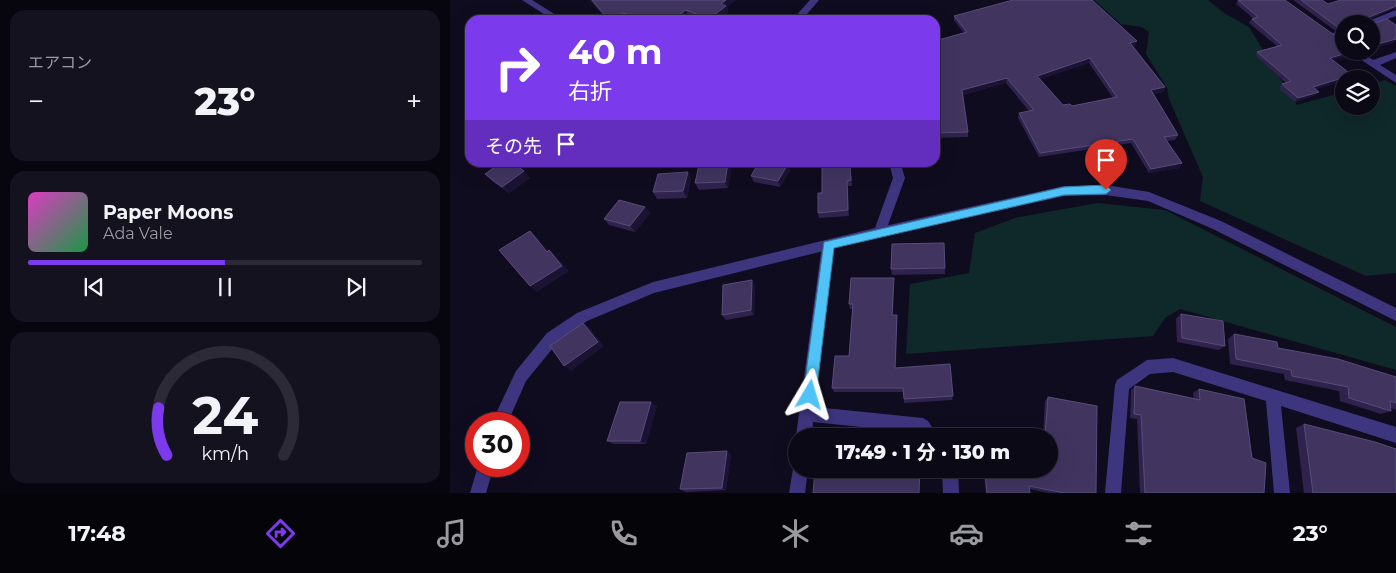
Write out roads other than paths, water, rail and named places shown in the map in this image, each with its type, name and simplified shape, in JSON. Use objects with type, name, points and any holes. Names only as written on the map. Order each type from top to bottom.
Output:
[{"type":"street","points":[[526,0],[551,15]]},
{"type":"street","points":[[802,15],[815,0]]},
{"type":"street","points":[[1380,19],[1396,13]]},
{"type":"street","points":[[1335,32],[1327,33],[1335,39]]},
{"type":"street","points":[[1372,64],[1396,55]]},
{"type":"street","points":[[1366,60],[1396,80]]},
{"type":"street","points":[[880,232],[899,178],[896,167]]},
{"type":"street","points":[[504,412],[521,376],[552,338],[582,317],[654,288],[880,232],[1064,191],[1106,190],[1149,197],[1216,225],[1396,315]]},
{"type":"street","points":[[805,428],[828,245]]},
{"type":"street","points":[[1112,493],[1122,385],[1148,367],[1173,365],[1396,435]]},
{"type":"street","points":[[1273,397],[1282,493]]},
{"type":"street","points":[[808,414],[923,426],[924,428]]},
{"type":"street","points":[[478,493],[483,477]]},
{"type":"street","points":[[797,493],[799,478]]},
{"type":"street","points":[[950,478],[950,493]]}]
